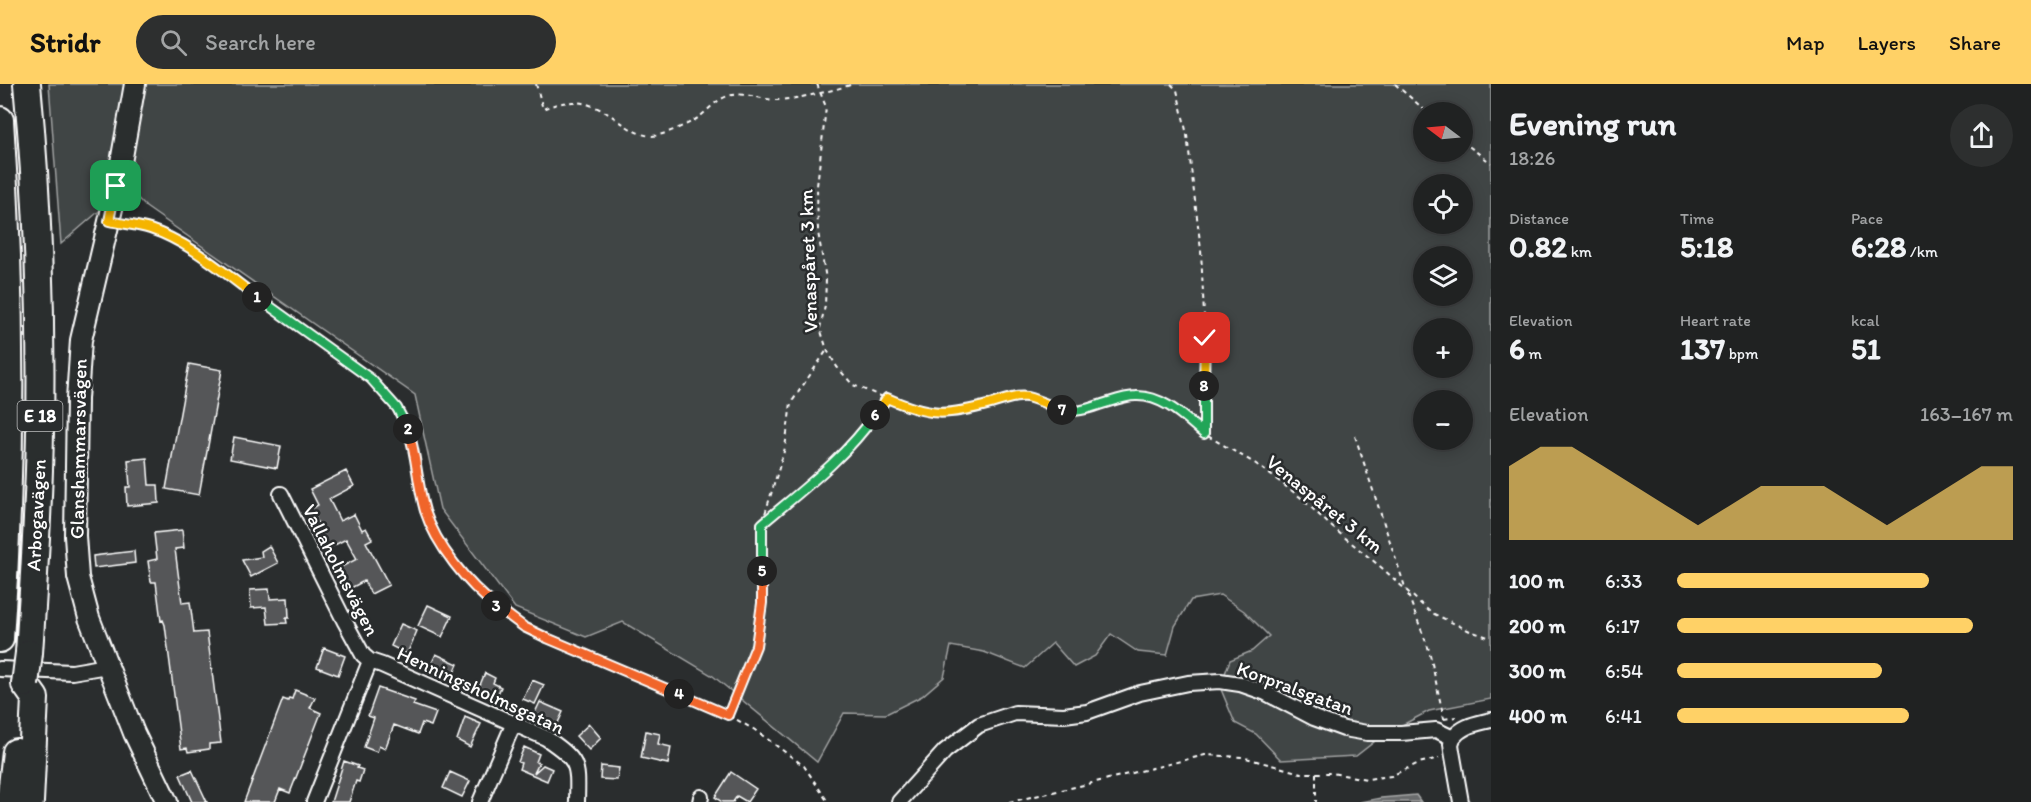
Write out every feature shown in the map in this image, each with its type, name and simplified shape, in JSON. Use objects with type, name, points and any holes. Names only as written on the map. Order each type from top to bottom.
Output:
[{"type":"highway","name":"Arbogavägen","points":[[10,802],[29,653],[39,476],[41,359],[37,222],[27,84]]},
{"type":"highway","name":"Arbogavägen","points":[[0,120],[8,266],[10,364],[9,494],[0,639]]},
{"type":"highway","name":"E 18","points":[[25,684],[34,698],[30,802]]},
{"type":"street","name":"Glanshammarsvägen","points":[[135,84],[109,221],[81,340],[77,399],[75,536],[82,597],[134,734],[167,802]]},
{"type":"street","name":"Vallaholmsvägen","points":[[281,494],[363,656],[370,661]]},
{"type":"street","name":"Henningsholmsgatan","points":[[314,802],[370,661],[382,664],[546,738],[567,752],[574,761],[578,779],[577,802]]},
{"type":"street","points":[[0,669],[72,672],[108,666]]},
{"type":"street","name":"Korpralsgatan","points":[[899,802],[945,751],[979,725],[1015,713],[1064,715],[1087,712],[1140,693],[1188,683],[1220,681],[1240,684],[1266,693],[1314,718],[1344,729],[1367,733],[1441,730],[1453,738]]},
{"type":"street","points":[[1461,802],[1452,751],[1453,738],[1466,726],[1491,720]]},
{"type":"street","points":[[480,802],[513,725]]},
{"type":"path","points":[[536,84],[543,109],[563,102],[589,103],[635,132],[654,136],[680,127],[699,117],[708,108],[727,96],[750,94],[777,100],[854,84]]},
{"type":"path","name":"Venaspåret 3 km","points":[[817,84],[826,107],[817,186],[818,232],[823,253],[826,288],[820,328],[827,350],[837,367],[853,385],[927,413],[948,414],[1026,397],[1068,411],[1086,410],[1135,396],[1152,398],[1174,409],[1204,434],[1256,464],[1300,497],[1430,612],[1491,638]]},
{"type":"path","points":[[1171,84],[1177,90],[1187,135],[1201,250],[1205,338],[1204,434]]},
{"type":"path","points":[[1395,84],[1416,102]]},
{"type":"path","points":[[1473,149],[1491,163]]},
{"type":"path","points":[[109,221],[151,230],[192,250],[354,366],[386,393],[407,425],[426,512],[436,536],[470,582],[485,598],[524,627],[728,715],[754,730],[807,770],[828,802]]},
{"type":"path","points":[[728,715],[756,646],[762,603],[762,524],[785,448],[791,403],[827,350]]},
{"type":"path","points":[[762,524],[838,459],[864,431],[887,398]]},
{"type":"path","points":[[1355,436],[1407,593],[1429,650],[1444,718],[1434,719]]},
{"type":"path","points":[[1009,802],[1205,754],[1242,757],[1289,771],[1331,773],[1367,779],[1399,773],[1419,763],[1442,758]]},
{"type":"path","points":[[1316,773],[1316,802]]},
{"type":"shaded area","points":[[49,84],[1491,84],[1491,699],[1429,711],[1383,735],[1356,756],[1281,760],[1256,734],[1235,723],[1220,687],[1230,660],[1252,651],[1269,636],[1244,611],[1220,595],[1191,600],[1175,626],[1167,655],[1138,652],[1111,634],[1095,656],[1074,667],[1053,643],[1025,668],[984,652],[951,646],[944,677],[922,696],[886,714],[844,713],[817,762],[713,676],[623,622],[586,637],[515,608],[440,509],[415,395],[146,207],[127,187],[61,244]]},
{"type":"shaded area","points":[[1416,795],[1421,802],[1360,802],[1381,798]]},
{"type":"building","points":[[189,364],[222,370],[199,495],[166,489]]},
{"type":"building","points":[[234,437],[281,446],[277,468],[230,459]]},
{"type":"building","points":[[147,458],[149,485],[158,485],[159,503],[127,506],[126,487],[130,487],[128,460]]},
{"type":"building","points":[[346,471],[354,486],[329,499],[340,521],[354,514],[362,530],[366,528],[372,539],[366,542],[389,585],[371,594],[364,581],[349,589],[339,568],[357,559],[346,539],[329,548],[311,509],[318,505],[310,489]]},
{"type":"building","points":[[182,530],[184,548],[175,549],[182,603],[190,602],[194,633],[207,632],[221,743],[209,744],[209,749],[188,752],[187,748],[181,749],[165,625],[163,620],[161,621],[156,582],[151,582],[148,561],[157,559],[154,533]]},
{"type":"building","points":[[269,546],[278,563],[251,577],[242,560],[262,557],[261,551]]},
{"type":"building","points":[[134,551],[135,563],[94,568],[93,556]]},
{"type":"building","points":[[269,589],[270,599],[288,598],[287,623],[268,624],[266,607],[251,608],[250,590]]},
{"type":"building","points":[[428,605],[452,616],[442,637],[418,626]]},
{"type":"building","points":[[401,624],[417,631],[407,654],[391,646]]},
{"type":"building","points":[[324,648],[345,656],[338,675],[317,667]]},
{"type":"building","points":[[436,654],[458,664],[452,677],[430,667]]},
{"type":"building","points":[[485,673],[495,678],[493,683],[501,687],[495,700],[477,692]]},
{"type":"building","points":[[532,680],[544,685],[535,704],[523,699]]},
{"type":"building","points":[[378,688],[415,701],[413,705],[436,713],[431,726],[422,723],[418,734],[394,725],[385,749],[379,746],[377,752],[364,747],[374,718],[368,716]]},
{"type":"building","points":[[295,690],[315,698],[310,708],[321,713],[290,793],[280,789],[275,802],[244,802],[283,699],[288,701],[289,698],[292,699]]},
{"type":"building","points":[[540,702],[563,712],[556,727],[533,717]]},
{"type":"building","points":[[465,717],[481,724],[470,747],[457,740]]},
{"type":"building","points":[[589,724],[601,738],[589,750],[576,736]]},
{"type":"building","points":[[646,731],[660,734],[658,744],[671,747],[668,764],[641,758]]},
{"type":"building","points":[[524,747],[539,754],[536,762],[539,763],[534,773],[543,765],[552,769],[547,781],[519,769],[521,763],[518,762]]},
{"type":"building","points":[[344,761],[363,770],[359,782],[356,781],[349,802],[331,802]]},
{"type":"building","points":[[601,766],[619,768],[617,780],[600,779]]},
{"type":"building","points":[[192,770],[207,802],[192,802],[180,775]]},
{"type":"building","points":[[450,772],[470,781],[462,797],[443,788]]},
{"type":"building","points":[[731,772],[756,789],[747,802],[737,796],[733,802],[722,802],[715,797]]},
{"type":"route","points":[[116,186],[109,221],[151,230],[192,250],[354,366],[386,393],[407,425],[426,512],[436,536],[470,582],[485,598],[524,627],[728,715],[756,646],[762,603],[762,524],[838,459],[864,431],[887,398],[927,413],[948,414],[1026,397],[1068,411],[1086,410],[1135,396],[1152,398],[1174,409],[1204,434],[1205,338]]}]
